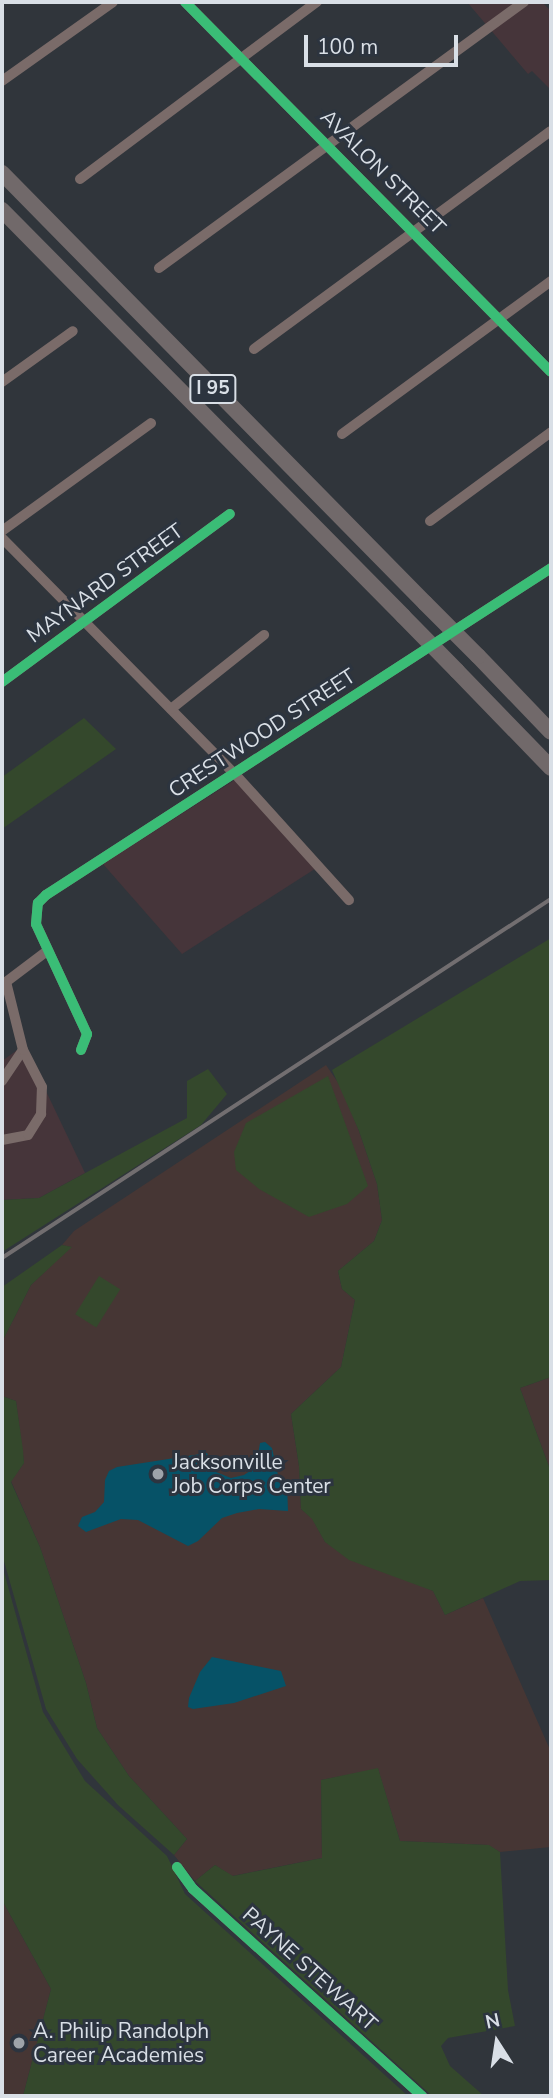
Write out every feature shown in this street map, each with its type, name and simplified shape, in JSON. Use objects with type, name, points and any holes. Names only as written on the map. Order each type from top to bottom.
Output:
[{"type":"highway","name":"I 95","points":[[2,173],[551,732]]},
{"type":"highway","name":"I 95","points":[[2,210],[551,768]]},
{"type":"street","points":[[2,81],[113,2]]},
{"type":"street","name":"AVALON STREET","points":[[185,2],[415,231],[551,372]]},
{"type":"street","points":[[80,179],[317,2]]},
{"type":"street","points":[[159,268],[524,2]]},
{"type":"street","points":[[254,349],[551,131]]},
{"type":"street","points":[[342,434],[551,281]]},
{"type":"street","points":[[2,382],[73,331]]},
{"type":"street","points":[[2,531],[151,423]]},
{"type":"street","points":[[430,521],[551,432]]},
{"type":"street","name":"MAYNARD STREET","points":[[2,682],[230,514]]},
{"type":"street","points":[[2,538],[234,774],[349,900]]},
{"type":"street","name":"CRESTWOOD STREET","points":[[81,1050],[87,1034],[47,951],[35,914],[38,903],[46,895],[551,568]]},
{"type":"street","points":[[171,709],[264,635]]},
{"type":"street","points":[[2,1140],[28,1135],[41,1114],[43,1087],[23,1050],[4,983],[47,951]]},
{"type":"street","points":[[2,1081],[23,1050]]},
{"type":"street","name":"PAYNE STEWART","points":[[177,1867],[193,1889],[422,2096]]},
{"type":"shaded area","points":[[467,2],[542,2],[551,11],[551,90],[532,71],[528,74]]},
{"type":"shaded area","points":[[241,776],[321,865],[182,954],[103,864]]},
{"type":"shaded area","points":[[24,1045],[85,1173],[39,1198],[2,1200],[2,1061]]},
{"type":"shaded area","name":"Jacksonville Job Corps Center","points":[[326,1065],[341,1087],[359,1131],[377,1184],[382,1220],[374,1241],[338,1271],[342,1289],[355,1300],[341,1367],[291,1414],[299,1466],[301,1509],[312,1518],[325,1542],[433,1591],[445,1615],[483,1598],[551,1752],[551,1847],[500,1852],[488,1845],[400,1841],[378,1769],[321,1780],[322,1858],[232,1876],[215,1865],[195,1881],[174,1855],[187,1839],[129,1776],[97,1728],[86,1683],[40,1547],[11,1481],[24,1463],[16,1401],[2,1396],[2,1342],[31,1285],[71,1247],[62,1245],[74,1231]]},
{"type":"shaded area","points":[[551,1377],[551,1472],[520,1388]]},
{"type":"shaded area","name":"A. Philip Randolph Career Academies","points":[[2,1900],[51,1989],[23,2096],[2,2096]]},
{"type":"green space","points":[[84,718],[116,749],[2,829],[2,777]]},
{"type":"green space","points":[[551,938],[551,1377],[520,1388],[551,1472],[551,1580],[520,1581],[445,1615],[433,1591],[349,1560],[325,1542],[312,1519],[301,1509],[299,1466],[291,1414],[341,1367],[355,1300],[342,1289],[338,1271],[374,1241],[382,1220],[377,1184],[359,1131],[332,1070]]},
{"type":"green space","points":[[208,1069],[227,1094],[201,1125],[2,1252],[2,1200],[39,1198],[187,1118],[187,1081]]},
{"type":"green space","points":[[328,1076],[368,1186],[347,1204],[309,1217],[259,1189],[236,1170],[234,1152],[246,1123]]},
{"type":"green space","points":[[62,1245],[72,1247],[31,1285],[2,1342],[2,1287]]},
{"type":"green space","points":[[99,1276],[120,1289],[96,1327],[75,1314]]},
{"type":"green space","points":[[2,1396],[16,1401],[23,1450],[24,1463],[11,1482],[40,1547],[86,1683],[97,1728],[129,1776],[187,1839],[174,1855],[118,1805],[77,1759],[46,1709],[2,1554]]},
{"type":"green space","points":[[2,1565],[43,1712],[85,1781],[167,1856],[185,1894],[408,2096],[23,2096],[51,1989],[2,1900]]},
{"type":"green space","points":[[378,1768],[400,1841],[489,1845],[500,1852],[508,1990],[515,2026],[448,2038],[441,2046],[450,2066],[484,2096],[432,2096],[195,1881],[215,1865],[233,1876],[322,1858],[321,1780]]},
{"type":"water","points":[[265,1442],[272,1448],[278,1475],[287,1485],[288,1511],[259,1509],[222,1518],[198,1541],[188,1546],[138,1520],[121,1519],[86,1532],[78,1526],[82,1517],[95,1512],[104,1502],[105,1480],[109,1471],[117,1467],[207,1453],[216,1472],[231,1478],[244,1475],[256,1467],[260,1443]]},
{"type":"water","points":[[212,1657],[281,1671],[286,1686],[234,1703],[193,1709],[188,1707],[200,1672]]},
{"type":"railway","points":[[2,1258],[551,899]]},
{"type":"cycle path","points":[[185,2],[551,372]]},
{"type":"cycle path","points":[[2,682],[230,514]]},
{"type":"cycle path","points":[[81,1050],[87,1034],[36,924],[38,903],[46,895],[551,568]]},
{"type":"cycle path","points":[[177,1867],[193,1889],[422,2096]]},
{"type":"place","name":"Jacksonville Job Corps Center","points":[[158,1474]]},
{"type":"place","name":"A. Philip Randolph Career Academies","points":[[19,2043]]}]
